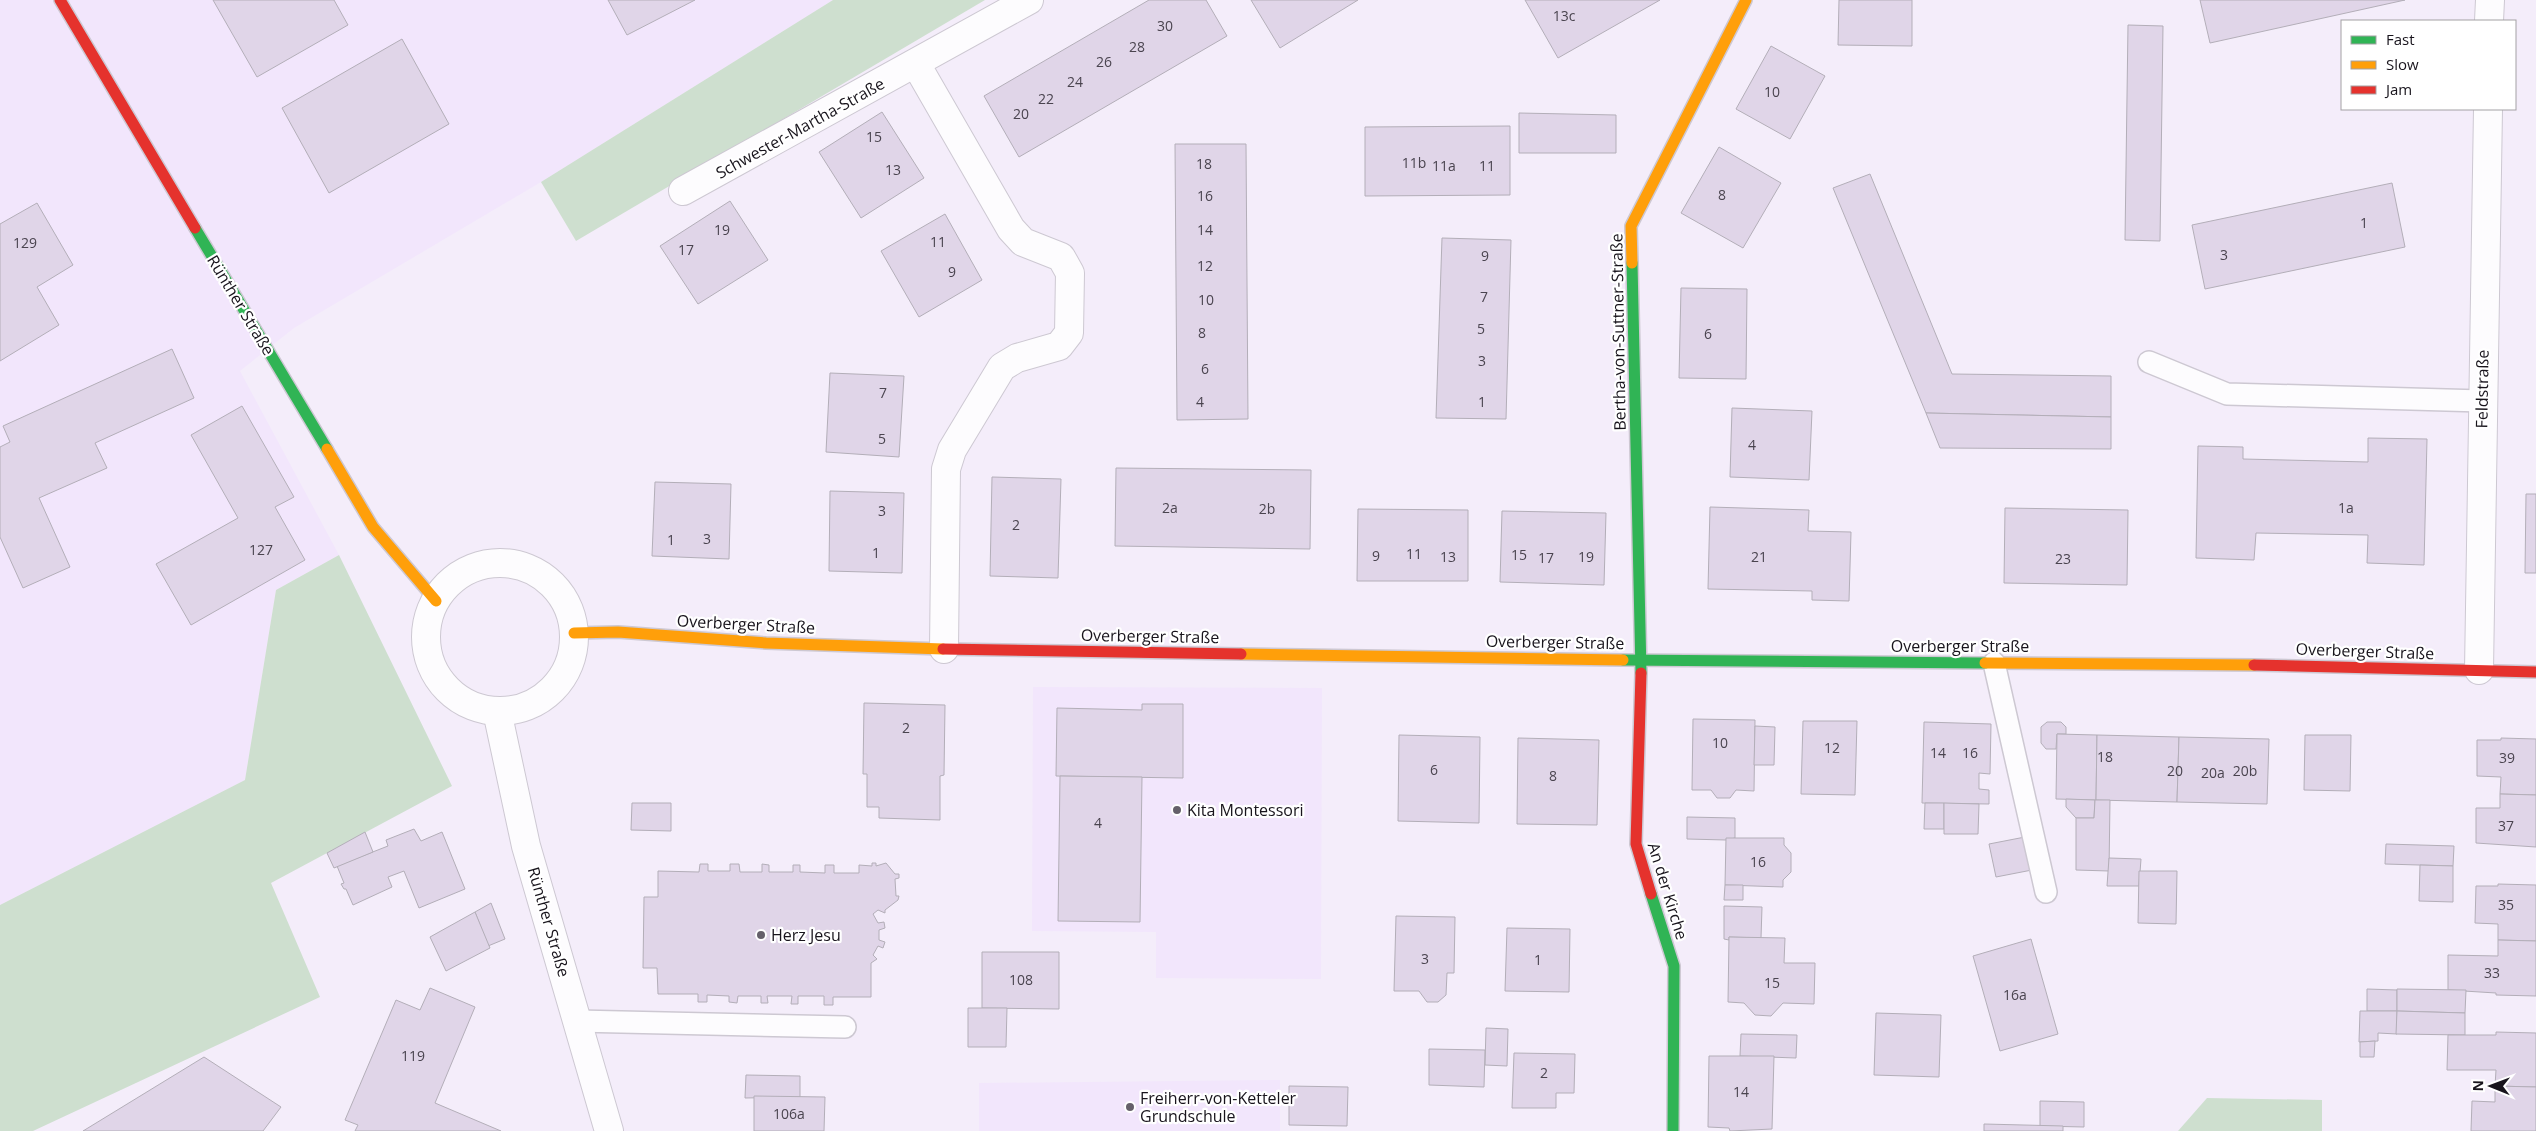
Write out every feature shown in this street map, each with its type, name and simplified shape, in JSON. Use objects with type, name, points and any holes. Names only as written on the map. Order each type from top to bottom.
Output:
[{"type":"street","name":"Rünther Straße","points":[[60,0],[373,527],[436,601]]},
{"type":"street","name":"Schwester-Martha-Straße","points":[[683,192],[1029,0]]},
{"type":"street","name":"Bertha-von-Suttner-Straße","points":[[1641,660],[1631,226],[1746,0]]},
{"type":"street","points":[[2489,20],[2490,0]]},
{"type":"street","points":[[916,64],[1011,229],[1023,242],[1061,257],[1070,273],[1069,332],[1059,346],[1017,358],[1002,368],[952,450],[946,469],[944,649]]},
{"type":"street","name":"Feldstraße","points":[[2479,670],[2488,110]]},
{"type":"street","points":[[490,563],[517,565],[542,576],[562,595],[568,607],[574,633],[569,664],[552,690],[527,706],[497,712],[483,710],[458,698],[436,673],[428,654],[426,640],[430,613],[443,589],[464,572],[490,563]]},
{"type":"street","name":"Overberger Straße","points":[[574,633],[618,632],[766,643],[944,649],[1641,660],[2300,665],[2536,672]]},
{"type":"street","name":"An der Kirche","points":[[1641,660],[1636,844],[1674,966],[1673,1131]]},
{"type":"street","name":"Rünther Straße","points":[[497,712],[526,846],[609,1131]]},
{"type":"lane","points":[[2149,362],[2227,394],[2482,401]]},
{"type":"lane","points":[[1994,663],[2046,892]]},
{"type":"lane","points":[[577,1021],[845,1027]]},
{"type":"shaded area","points":[[0,0],[833,0],[541,182],[294,328],[240,371],[339,555],[276,590],[245,780],[0,905]]},
{"type":"shaded area","name":"Kita Montessori","points":[[1033,687],[1322,688],[1321,979],[1156,978],[1156,932],[1032,931]]},
{"type":"shaded area","name":"Freiherr-von-Ketteler Grundschule","points":[[1280,1080],[1280,1131],[979,1131],[979,1083]]},
{"type":"green space","points":[[833,0],[985,0],[576,241],[541,182]]},
{"type":"green space","points":[[339,555],[452,786],[271,883],[320,997],[33,1131],[0,1131],[0,905],[245,780],[276,590]]},
{"type":"green space","points":[[2207,1098],[2322,1100],[2322,1131],[2178,1131]]},
{"type":"building","points":[[213,0],[334,0],[348,25],[257,77]]},
{"type":"building","points":[[608,0],[695,0],[627,35]]},
{"type":"building","points":[[1149,0],[1206,0],[1227,36],[1019,157],[984,96]]},
{"type":"building","points":[[1251,0],[1358,0],[1280,48]]},
{"type":"building","points":[[1525,0],[1660,0],[1558,58]]},
{"type":"building","points":[[1839,0],[1912,0],[1912,46],[1838,45]]},
{"type":"building","points":[[2200,0],[2405,0],[2210,43]]},
{"type":"building","points":[[2128,25],[2163,26],[2160,241],[2125,240]]},
{"type":"building","points":[[402,39],[449,124],[329,193],[282,108]]},
{"type":"building","points":[[1771,46],[1825,76],[1790,139],[1736,109]]},
{"type":"building","points":[[882,112],[924,178],[861,218],[819,152]]},
{"type":"building","points":[[1519,113],[1616,115],[1616,153],[1519,153]]},
{"type":"building","points":[[1510,126],[1510,195],[1365,196],[1365,127]]},
{"type":"building","points":[[1175,144],[1246,144],[1248,419],[1177,420]]},
{"type":"building","points":[[1719,147],[1781,183],[1743,248],[1681,213]]},
{"type":"building","points":[[1870,174],[1952,374],[2111,376],[2111,417],[1926,413],[1833,188]]},
{"type":"building","points":[[2392,183],[2405,247],[2205,289],[2192,225]]},
{"type":"building","points":[[730,201],[768,260],[698,304],[660,246]]},
{"type":"building","points":[[37,203],[73,265],[37,287],[59,325],[0,361],[0,224]]},
{"type":"building","points":[[945,214],[982,280],[919,317],[881,251]]},
{"type":"building","points":[[1442,238],[1511,240],[1506,419],[1436,418]]},
{"type":"building","points":[[1681,288],[1747,289],[1746,379],[1679,378]]},
{"type":"building","points":[[172,349],[194,398],[95,443],[107,468],[39,498],[70,567],[23,588],[0,537],[0,447],[10,442],[3,426]]},
{"type":"building","points":[[830,373],[904,376],[899,457],[826,452]]},
{"type":"building","points":[[242,406],[294,497],[275,507],[305,560],[191,625],[156,564],[238,518],[191,435]]},
{"type":"building","points":[[1732,408],[1812,411],[1809,480],[1730,477]]},
{"type":"building","points":[[1926,413],[2111,417],[2111,449],[1940,448]]},
{"type":"building","points":[[2368,438],[2427,439],[2424,565],[2367,563],[2368,535],[2256,533],[2254,560],[2196,558],[2198,446],[2243,447],[2243,459],[2368,462]]},
{"type":"building","points":[[1116,468],[1311,470],[1310,549],[1115,546]]},
{"type":"building","points":[[992,477],[1061,479],[1058,578],[990,576]]},
{"type":"building","points":[[655,482],[731,484],[729,559],[652,556]]},
{"type":"building","points":[[830,491],[904,493],[902,573],[829,571]]},
{"type":"building","points":[[2526,494],[2536,494],[2536,573],[2525,573]]},
{"type":"building","points":[[1710,507],[1809,510],[1808,531],[1851,532],[1849,601],[1812,600],[1812,591],[1708,589]]},
{"type":"building","points":[[2005,508],[2128,510],[2127,585],[2004,583]]},
{"type":"building","points":[[1358,509],[1468,510],[1468,581],[1357,581]]},
{"type":"building","points":[[1502,511],[1606,513],[1604,585],[1500,582]]},
{"type":"building","points":[[864,703],[945,705],[944,775],[940,776],[940,820],[879,818],[879,807],[867,807],[867,774],[863,774]]},
{"type":"building","points":[[1142,704],[1183,704],[1183,778],[1056,776],[1057,708],[1142,710]]},
{"type":"building","points":[[1693,719],[1755,720],[1754,791],[1736,790],[1730,798],[1717,798],[1711,790],[1692,790]]},
{"type":"building","points":[[1803,721],[1857,721],[1855,795],[1801,794]]},
{"type":"building","points":[[1924,722],[1991,724],[1990,774],[1979,773],[1979,789],[1989,790],[1989,804],[1922,803]]},
{"type":"building","points":[[2047,722],[2061,722],[2066,727],[2066,734],[2057,734],[2056,749],[2046,749],[2041,743],[2041,727]]},
{"type":"building","points":[[1755,726],[1775,727],[1774,765],[1754,765]]},
{"type":"building","points":[[2057,734],[2097,735],[2096,800],[2056,799]]},
{"type":"building","points":[[1399,735],[1480,737],[1479,823],[1398,821]]},
{"type":"building","points":[[2097,735],[2179,737],[2177,802],[2096,800]]},
{"type":"building","points":[[2305,735],[2351,735],[2350,791],[2304,790]]},
{"type":"building","points":[[2179,737],[2269,739],[2267,804],[2177,802]]},
{"type":"building","points":[[1518,738],[1599,740],[1597,825],[1517,824]]},
{"type":"building","points":[[2501,738],[2536,739],[2536,795],[2500,794],[2501,777],[2477,776],[2477,740],[2501,740]]},
{"type":"building","points":[[1060,776],[1142,777],[1140,922],[1058,921]]},
{"type":"building","points":[[2500,794],[2536,795],[2536,847],[2476,843],[2476,808],[2500,808]]},
{"type":"building","points":[[2066,799],[2095,800],[2094,818],[2076,818],[2066,807]]},
{"type":"building","points":[[2095,800],[2110,800],[2109,871],[2076,870],[2076,818],[2094,818]]},
{"type":"building","points":[[632,803],[671,803],[671,831],[631,830]]},
{"type":"building","points":[[1925,803],[1944,803],[1944,829],[1924,829]]},
{"type":"building","points":[[1944,803],[1979,804],[1978,834],[1944,834]]},
{"type":"building","points":[[1687,817],[1735,818],[1735,838],[1726,840],[1687,839]]},
{"type":"building","points":[[414,829],[421,841],[442,832],[465,889],[419,908],[404,871],[388,877],[392,887],[353,905],[346,889],[341,884],[344,883],[337,866],[388,846],[386,840]]},
{"type":"building","points":[[365,832],[373,852],[334,868],[327,853]]},
{"type":"building","points":[[2025,837],[2032,870],[1996,877],[1989,844]]},
{"type":"building","points":[[1726,838],[1784,838],[1784,845],[1791,853],[1791,872],[1783,880],[1783,887],[1725,885]]},
{"type":"building","points":[[2386,844],[2454,846],[2453,866],[2385,864]]},
{"type":"building","points":[[2109,858],[2141,859],[2139,886],[2107,886]]},
{"type":"building","name":"Herz Jesu","points":[[872,863],[876,863],[876,866],[886,863],[895,874],[899,874],[899,878],[895,879],[896,896],[899,896],[898,900],[885,910],[885,913],[878,910],[873,914],[878,923],[884,922],[885,928],[879,930],[879,940],[885,942],[883,948],[878,946],[873,955],[877,959],[871,963],[871,997],[833,997],[833,1005],[824,1005],[824,996],[798,996],[798,1004],[791,1004],[792,996],[767,996],[768,1003],[761,1003],[761,996],[738,996],[737,1003],[729,1002],[729,996],[707,995],[707,1002],[698,1002],[698,994],[658,994],[657,968],[643,968],[644,897],[658,897],[658,871],[699,872],[700,864],[708,864],[708,871],[730,871],[730,864],[739,864],[740,872],[762,872],[762,864],[769,865],[769,872],[793,872],[793,865],[800,865],[800,872],[825,873],[825,865],[834,865],[834,873],[859,873],[859,865],[872,866]]},
{"type":"building","points":[[2420,865],[2453,866],[2453,902],[2419,901]]},
{"type":"building","points":[[2139,871],[2177,871],[2176,924],[2138,923]]},
{"type":"building","points":[[2498,884],[2536,885],[2536,941],[2498,940],[2498,924],[2475,923],[2476,886],[2498,886]]},
{"type":"building","points":[[1725,885],[1743,885],[1743,900],[1724,900]]},
{"type":"building","points":[[491,903],[505,939],[488,946],[475,912]]},
{"type":"building","points":[[1724,906],[1762,907],[1761,938],[1729,937],[1729,940],[1724,939]]},
{"type":"building","points":[[475,912],[490,948],[446,971],[430,937]]},
{"type":"building","points":[[1396,916],[1455,917],[1454,973],[1447,973],[1446,995],[1438,1002],[1427,1002],[1419,991],[1394,991]]},
{"type":"building","points":[[1507,928],[1570,929],[1569,992],[1505,991]]},
{"type":"building","points":[[1729,937],[1785,938],[1784,963],[1815,963],[1814,1004],[1783,1003],[1771,1016],[1755,1015],[1744,1003],[1728,1002]]},
{"type":"building","points":[[2031,939],[2058,1034],[2000,1051],[1973,956]]},
{"type":"building","points":[[2498,940],[2536,941],[2536,996],[2496,995],[2496,993],[2448,990],[2448,955],[2498,956]]},
{"type":"building","points":[[982,952],[1059,952],[1059,1009],[982,1008]]},
{"type":"building","points":[[430,988],[475,1007],[435,1103],[501,1131],[355,1131],[358,1125],[345,1120],[396,1000],[420,1010]]},
{"type":"building","points":[[2367,989],[2397,990],[2397,1011],[2367,1011]]},
{"type":"building","points":[[2397,989],[2466,990],[2465,1013],[2397,1011]]},
{"type":"building","points":[[968,1008],[1007,1008],[1006,1047],[968,1047]]},
{"type":"building","points":[[2360,1011],[2397,1011],[2397,1034],[2378,1033],[2378,1041],[2359,1042]]},
{"type":"building","points":[[2397,1011],[2465,1013],[2465,1035],[2396,1034]]},
{"type":"building","points":[[1876,1013],[1941,1015],[1939,1077],[1874,1075]]},
{"type":"building","points":[[1486,1028],[1508,1029],[1507,1066],[1485,1065]]},
{"type":"building","points":[[2496,1032],[2536,1033],[2536,1087],[2495,1086],[2496,1070],[2447,1070],[2448,1035],[2496,1035]]},
{"type":"building","points":[[1741,1034],[1797,1035],[1796,1058],[1740,1056]]},
{"type":"building","points":[[2375,1041],[2374,1057],[2360,1057],[2360,1042]]},
{"type":"building","points":[[1429,1049],[1485,1050],[1484,1087],[1429,1085]]},
{"type":"building","points":[[1514,1053],[1575,1054],[1574,1093],[1556,1093],[1556,1108],[1512,1108]]},
{"type":"building","points":[[1709,1056],[1774,1056],[1772,1129],[1730,1131],[1729,1128],[1708,1127]]},
{"type":"building","points":[[204,1057],[281,1107],[263,1131],[83,1131]]},
{"type":"building","points":[[746,1075],[800,1076],[800,1097],[745,1098]]},
{"type":"building","points":[[1289,1086],[1348,1087],[1347,1126],[1289,1125]]},
{"type":"building","points":[[2495,1086],[2536,1087],[2536,1131],[2471,1131],[2472,1101],[2495,1102]]},
{"type":"building","points":[[754,1096],[825,1097],[824,1131],[754,1131]]},
{"type":"building","points":[[2040,1101],[2084,1102],[2084,1127],[2040,1126]]},
{"type":"building","points":[[1984,1124],[2063,1126],[2063,1131],[1984,1131]]},
{"type":"traffic: fast","points":[[195,228],[327,449]]},
{"type":"traffic: fast","points":[[1632,263],[1641,673]]},
{"type":"traffic: fast","points":[[1623,660],[1985,663]]},
{"type":"traffic: fast","points":[[1651,894],[1674,966],[1673,1131]]},
{"type":"traffic: slow","points":[[1632,263],[1631,226],[1746,0]]},
{"type":"traffic: slow","points":[[327,449],[373,527],[436,601]]},
{"type":"traffic: slow","points":[[574,633],[618,632],[766,643],[943,649]]},
{"type":"traffic: slow","points":[[1241,654],[1623,660]]},
{"type":"traffic: slow","points":[[1985,663],[2254,665]]},
{"type":"traffic: jam","points":[[60,0],[195,228]]},
{"type":"traffic: jam","points":[[943,649],[1241,654]]},
{"type":"traffic: jam","points":[[2254,665],[2536,672]]},
{"type":"traffic: jam","points":[[1641,673],[1636,844],[1651,894]]},
{"type":"place","name":"Kita Montessori","points":[[1177,810]]},
{"type":"place","name":"Herz Jesu","points":[[761,935]]},
{"type":"place","name":"Freiherr-von-Ketteler Grundschule","points":[[1130,1107]]}]
